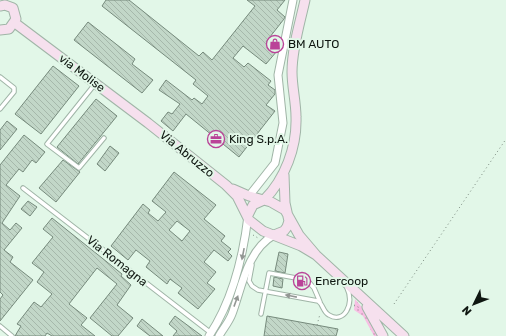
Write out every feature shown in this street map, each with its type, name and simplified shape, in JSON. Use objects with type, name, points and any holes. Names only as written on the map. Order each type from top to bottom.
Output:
[{"type":"main road","points":[[305,0],[292,66],[296,129],[284,172],[273,191],[264,200],[252,205],[248,216],[250,220],[262,231],[301,246],[316,254]]},
{"type":"main road","points":[[0,6],[5,5],[13,8],[16,15],[15,23],[9,29],[0,30]]},
{"type":"main road","name":"via Molise","points":[[15,23],[96,82],[148,123]]},
{"type":"main road","name":"Via Abruzzo","points":[[148,123],[226,185],[237,196],[248,216]]},
{"type":"main road","points":[[274,235],[284,231],[288,227],[288,215],[285,203],[284,172]]},
{"type":"main road","name":"Via Abruzzo","points":[[226,185],[249,196],[264,200]]},
{"type":"main road","points":[[264,200],[280,206],[288,215],[299,235],[316,254],[404,336]]},
{"type":"main road","points":[[360,296],[380,327],[383,336]]},
{"type":"street","points":[[249,196],[275,163],[283,123],[283,111],[278,76],[293,0]]},
{"type":"street","points":[[210,335],[236,278],[242,260],[248,216]]},
{"type":"street","points":[[219,336],[231,316],[253,256],[264,242],[274,235]]},
{"type":"lane","points":[[0,77],[14,88],[14,92],[0,109]]},
{"type":"lane","points":[[96,82],[47,144],[79,168],[104,138]]},
{"type":"lane","name":"Via Romagna","points":[[23,188],[210,335]]},
{"type":"lane","points":[[253,256],[249,280],[252,286],[266,291],[321,302]]},
{"type":"lane","points":[[261,314],[269,273],[307,280],[314,288],[324,310],[331,316],[338,316],[345,313],[351,305],[350,294],[343,280]]},
{"type":"lane","points":[[0,326],[12,336]]},
{"type":"path","points":[[394,304],[506,139]]},
{"type":"path","points":[[246,231],[264,242]]},
{"type":"path","points":[[351,305],[360,308],[363,311]]},
{"type":"path","points":[[317,325],[320,314],[324,310]]},
{"type":"shaded area","points":[[355,299],[370,317],[378,336],[374,336],[363,316],[354,310]]},
{"type":"building","points":[[106,0],[129,0],[199,56],[203,52],[212,60],[255,6],[247,0],[285,0],[277,10],[285,17],[266,42],[277,51],[266,64],[243,46],[233,58],[244,67],[248,63],[271,81],[268,85],[275,90],[275,94],[266,105],[275,111],[239,157],[186,114],[173,131],[161,121],[168,112],[172,114],[180,104],[159,90],[166,80],[192,100],[194,98],[202,104],[208,96],[193,84],[196,80],[102,6]]},
{"type":"building","points":[[88,22],[135,59],[132,64],[153,80],[142,93],[74,40]]},
{"type":"building","points":[[53,66],[79,86],[41,134],[15,114]]},
{"type":"building","points":[[96,99],[117,116],[78,164],[57,147]]},
{"type":"building","points":[[7,121],[17,129],[0,150],[0,130]]},
{"type":"building","points":[[24,135],[45,152],[36,163],[32,160],[23,172],[19,169],[6,185],[20,196],[2,223],[10,230],[16,223],[22,228],[4,250],[13,257],[10,262],[33,280],[0,321],[0,299],[3,295],[0,292],[0,165]]},
{"type":"building","points":[[110,146],[119,153],[105,171],[97,164]]},
{"type":"building","points":[[63,160],[80,172],[56,202],[39,188]]},
{"type":"building","points":[[174,172],[216,205],[204,219],[225,236],[221,241],[231,249],[228,252],[232,256],[228,261],[214,250],[204,262],[216,272],[207,283],[215,289],[198,309],[178,293],[182,288],[170,279],[167,284],[146,267],[150,261],[136,250],[128,260],[111,246],[143,204],[150,210],[148,213],[158,221],[166,212],[152,201]],"holes":[[[177,221],[190,231],[182,241],[169,230]]]},
{"type":"building","points":[[28,201],[37,207],[30,216],[21,209]]},
{"type":"building","points":[[52,218],[122,274],[121,276],[131,285],[117,305],[133,318],[118,336],[112,336],[90,318],[117,284],[97,268],[69,304],[87,318],[81,325],[95,336],[52,336],[47,333],[45,336],[15,336],[21,326],[17,324],[34,302],[41,307],[52,294],[37,282],[44,272],[32,263],[53,237],[43,229]]},
{"type":"building","points":[[279,252],[288,254],[285,273],[275,271]]},
{"type":"building","points":[[274,277],[283,279],[282,288],[273,286]]},
{"type":"building","points":[[175,316],[202,336],[173,336],[177,331],[169,324]]},
{"type":"building","points":[[267,316],[338,329],[336,336],[264,336]]},
{"type":"building","points":[[142,319],[163,336],[150,336],[137,326]]},
{"type":"place","name":"BM AUTO","points":[[275,44]]},
{"type":"place","name":"King S.p.A.","points":[[216,139]]},
{"type":"place","name":"Enercoop","points":[[302,281]]}]
